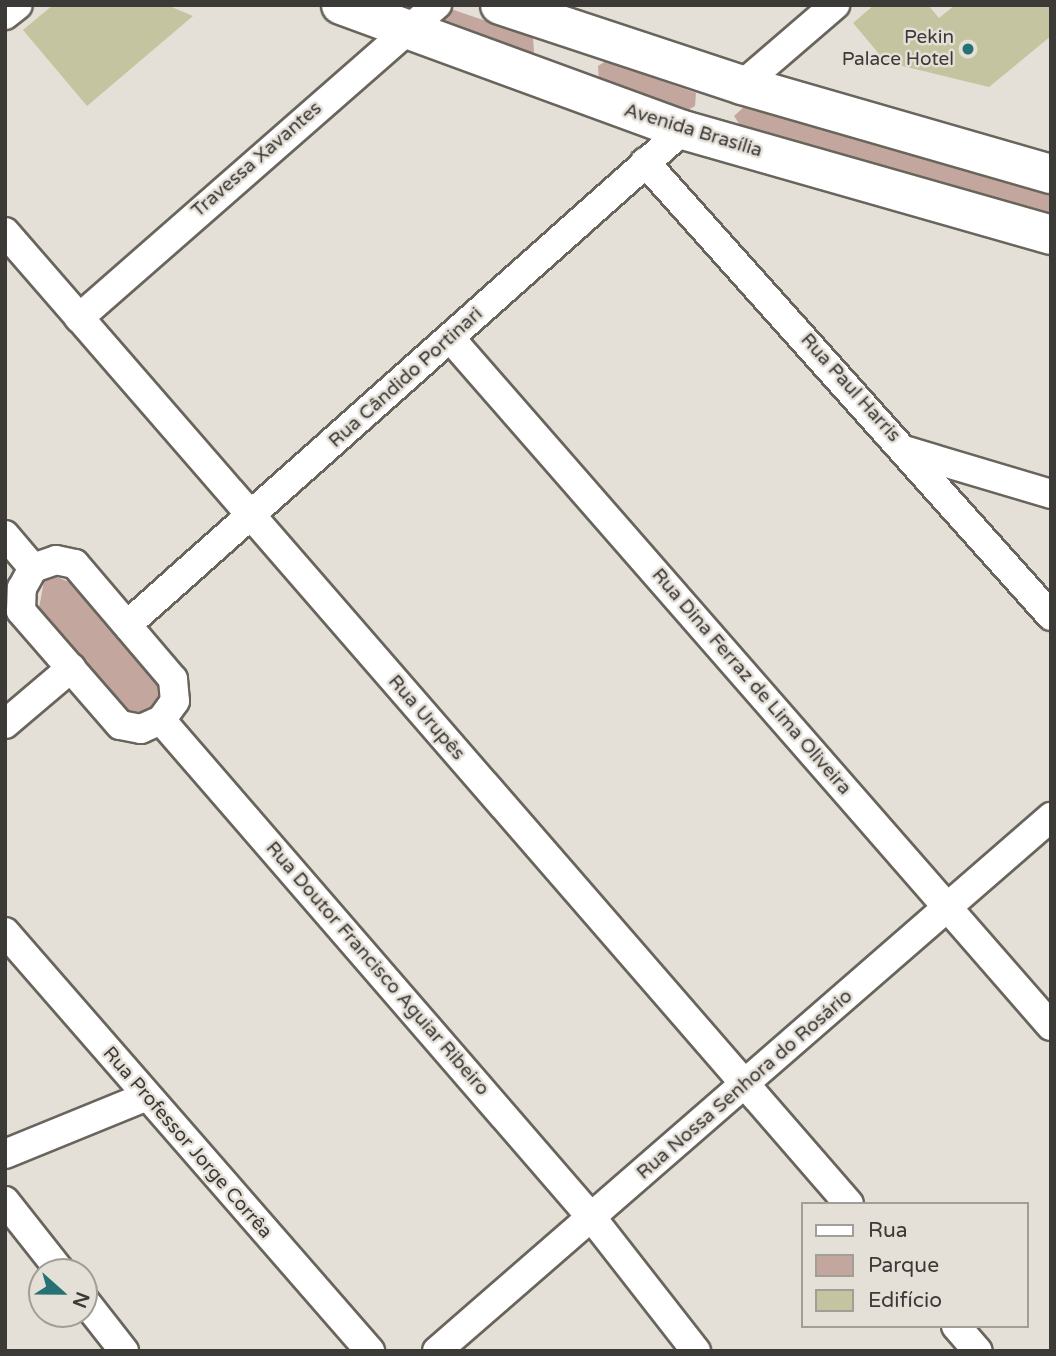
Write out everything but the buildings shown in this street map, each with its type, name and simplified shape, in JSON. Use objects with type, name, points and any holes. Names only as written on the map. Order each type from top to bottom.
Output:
[{"type":"main road","name":"Avenida Brasília","points":[[341,5],[404,31],[683,130],[1051,235]]},
{"type":"main road","points":[[500,5],[742,85],[1051,174]]},
{"type":"main road","points":[[555,85],[573,30]]},
{"type":"street","points":[[5,15],[18,5]]},
{"type":"street","name":"Travessa Xavantes","points":[[79,318],[404,31],[437,5]]},
{"type":"street","points":[[742,85],[835,5]]},
{"type":"street","name":"Rua Cândido Portinari","points":[[127,625],[452,339],[683,130]]},
{"type":"street","name":"Rua Paul Harris","points":[[645,162],[907,451],[1051,616]]},
{"type":"street","name":"Rua Urupês","points":[[5,232],[847,1202]]},
{"type":"street","name":"Rua Dina Ferraz de Lima Oliveira","points":[[452,339],[1051,1026]]},
{"type":"street","points":[[907,451],[1051,494]]},
{"type":"street","points":[[5,536],[33,568]]},
{"type":"street","points":[[56,560],[75,565],[127,625],[173,679],[174,701],[161,720],[141,729],[120,725],[22,611],[22,588],[33,568],[56,560]]},
{"type":"street","points":[[5,724],[71,668]]},
{"type":"street","name":"Rua Doutor Francisco Aguiar Ribeiro","points":[[161,720],[592,1218],[696,1351]]},
{"type":"street","name":"Rua Nossa Senhora do Rosário","points":[[437,1351],[1051,817]]},
{"type":"street","name":"Rua Professor Jorge Corrêa","points":[[5,932],[145,1097],[370,1351]]},
{"type":"street","points":[[5,1154],[145,1097]]},
{"type":"street","points":[[5,1201],[50,1258]]},
{"type":"street","points":[[98,1318],[124,1351]]},
{"type":"street","points":[[958,1328],[978,1351]]},
{"type":"green space","points":[[451,9],[533,37],[534,52],[527,56],[445,27],[444,13]]},
{"type":"green space","points":[[606,61],[696,93],[695,106],[688,110],[599,80],[598,66]]},
{"type":"green space","points":[[745,106],[1051,193],[1051,214],[740,125],[734,116]]},
{"type":"green space","points":[[57,577],[69,582],[158,685],[158,696],[150,708],[140,713],[127,711],[39,608],[44,581]]},
{"type":"place","name":"Pekin Palace Hotel","points":[[968,49]]}]
